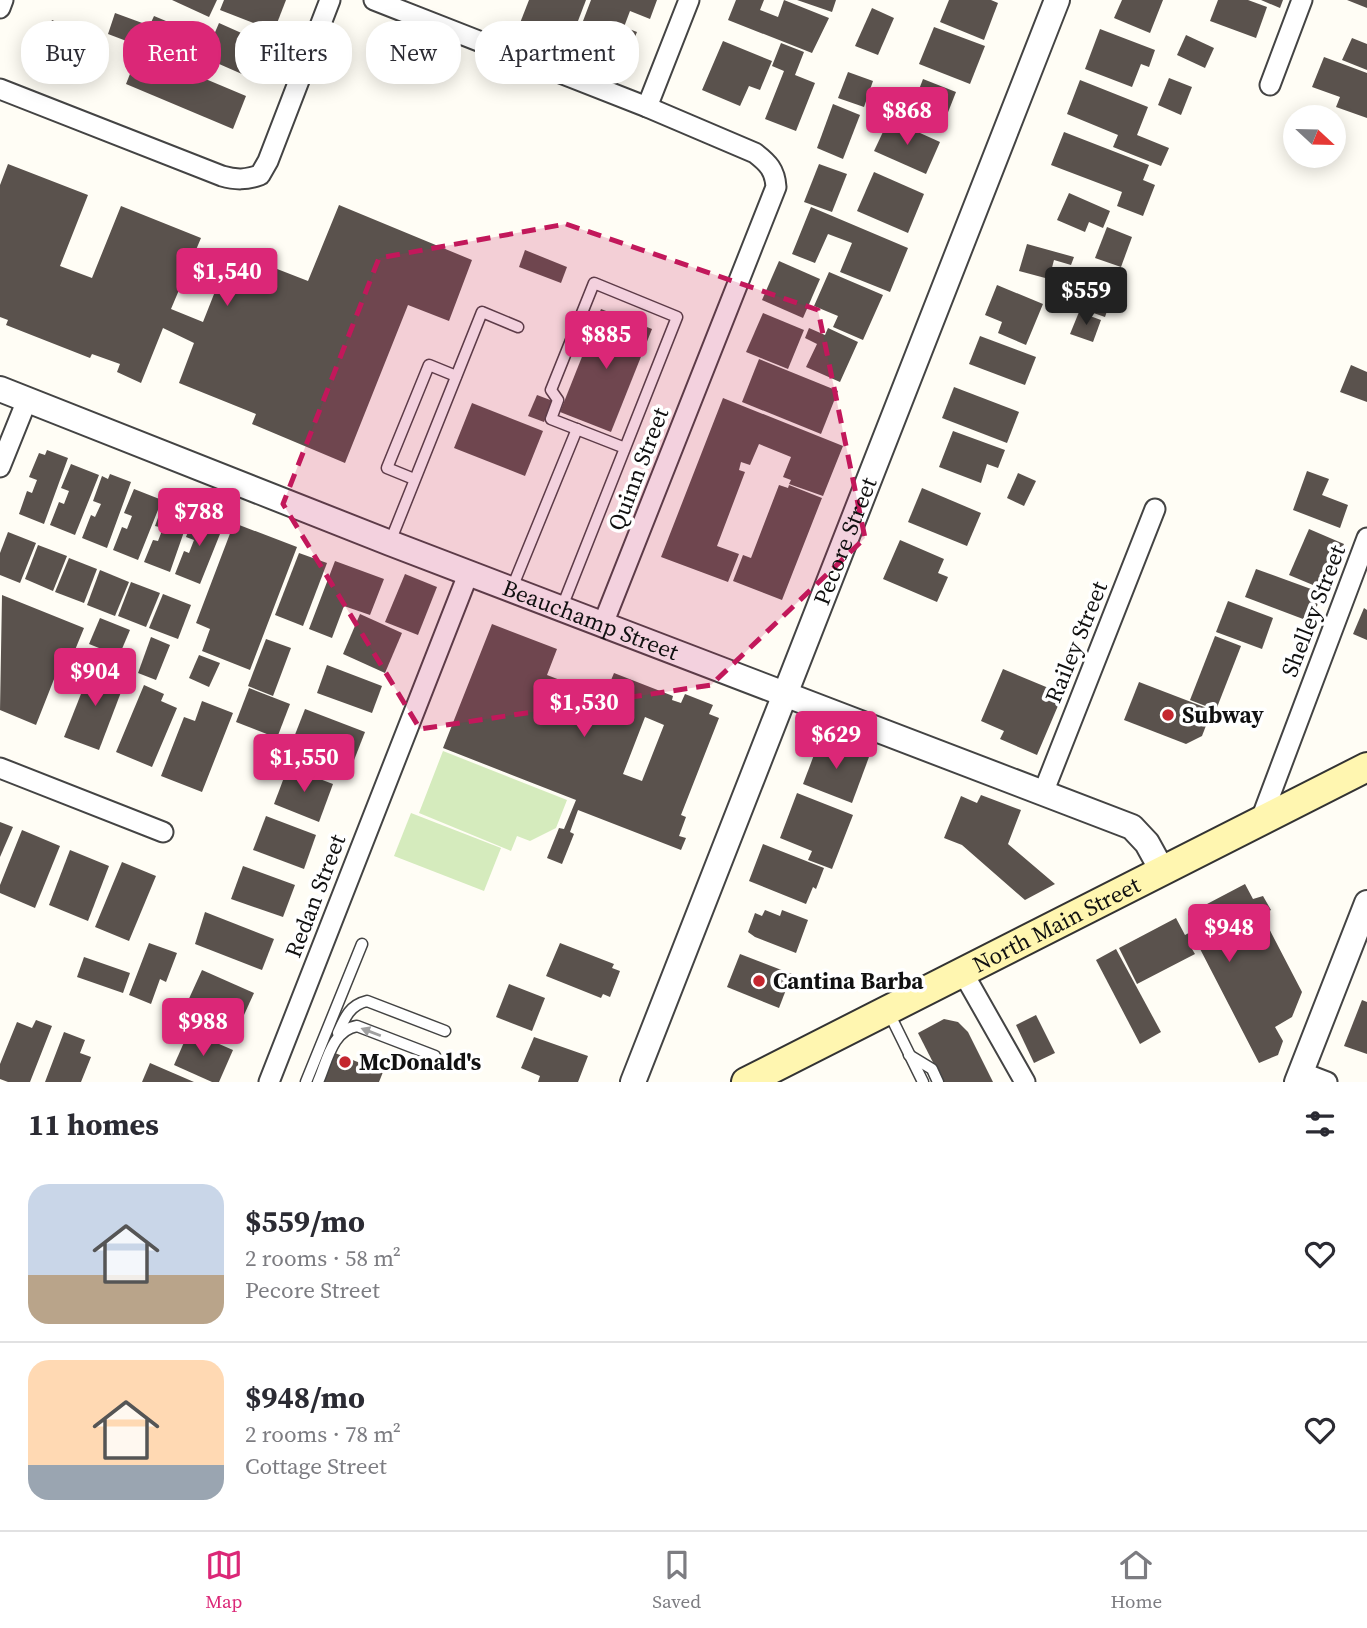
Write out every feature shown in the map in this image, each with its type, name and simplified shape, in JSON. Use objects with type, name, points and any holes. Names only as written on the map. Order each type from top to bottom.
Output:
[{"type":"main road","name":"North Main Street","points":[[746,1082],[1367,766]]},
{"type":"street","points":[[0,8],[3,0]]},
{"type":"street","points":[[0,89],[222,176],[239,180],[260,176],[330,0]]},
{"type":"street","points":[[374,0],[647,107],[689,0]]},
{"type":"street","name":"Pecore Street","points":[[633,1082],[1057,0]]},
{"type":"street","points":[[1270,85],[1302,0]]},
{"type":"street","name":"Quinn Street","points":[[603,624],[776,187],[775,176],[769,164],[755,153],[647,107]]},
{"type":"street","name":"Beauchamp Street","points":[[0,389],[390,543],[1132,827],[1147,843],[1163,872]]},
{"type":"street","points":[[0,467],[27,400]]},
{"type":"street","name":"Railey Street","points":[[1043,793],[1154,509]]},
{"type":"street","name":"Shelley Street","points":[[1261,819],[1367,538]]},
{"type":"street","name":"Redan Street","points":[[269,1082],[469,572]]},
{"type":"street","points":[[0,768],[163,832]]},
{"type":"street","points":[[1327,1082],[1299,1077],[1367,904]]},
{"type":"street","points":[[962,971],[1025,1082]]},
{"type":"lane","points":[[562,608],[677,317],[594,283],[551,390],[558,400],[551,419],[625,448]]},
{"type":"lane","points":[[390,543],[482,313],[518,327]]},
{"type":"lane","points":[[414,479],[387,468],[429,365],[456,376]]},
{"type":"lane","points":[[512,589],[577,429]]},
{"type":"lane","points":[[306,1082],[362,944]]},
{"type":"lane","points":[[318,1082],[345,1016],[352,1008],[367,1001],[445,1031]]},
{"type":"lane","points":[[887,1009],[923,1082]]},
{"type":"lane","points":[[336,1038],[347,1028],[357,1026],[435,1056]]},
{"type":"lane","points":[[909,1055],[932,1069],[938,1082]]},
{"type":"highlighted area","points":[[566,224],[818,310],[865,538],[711,685],[420,729],[283,504],[379,258]]},
{"type":"green space","points":[[443,751],[567,800],[556,828],[530,841],[517,836],[511,851],[419,813]]},
{"type":"green space","points":[[411,813],[501,848],[484,891],[394,856]]},
{"type":"building","points":[[172,0],[217,0],[209,17]]},
{"type":"building","points":[[224,0],[286,0],[278,21],[248,21],[220,10]]},
{"type":"building","points":[[529,0],[586,0],[578,21],[521,21]]},
{"type":"building","points":[[591,0],[657,0],[650,19],[630,11],[626,21],[583,21]]},
{"type":"building","points":[[736,0],[764,0],[760,10],[778,17],[784,0],[829,18],[812,53],[728,20]]},
{"type":"building","points":[[797,0],[836,0],[832,12]]},
{"type":"building","points":[[949,0],[991,0],[998,3],[984,40],[940,22]]},
{"type":"building","points":[[1122,0],[1163,0],[1150,33],[1114,18]]},
{"type":"building","points":[[1218,0],[1248,0],[1267,7],[1256,38],[1210,21]]},
{"type":"building","points":[[1261,0],[1283,0],[1280,8]]},
{"type":"building","points":[[1347,0],[1367,0],[1367,8]]},
{"type":"building","points":[[872,8],[894,18],[878,55],[855,46]]},
{"type":"building","points":[[115,13],[137,21],[123,21],[123,40],[109,34]]},
{"type":"building","points":[[154,16],[166,21],[152,21]]},
{"type":"building","points":[[221,24],[235,30],[235,71],[221,65]]},
{"type":"building","points":[[934,27],[985,46],[970,84],[919,64]]},
{"type":"building","points":[[1100,29],[1155,50],[1149,67],[1141,64],[1132,87],[1085,69]]},
{"type":"building","points":[[1186,35],[1214,48],[1205,68],[1177,55]]},
{"type":"building","points":[[1352,38],[1367,44],[1367,70],[1342,60]]},
{"type":"building","points":[[723,41],[772,61],[760,90],[749,86],[740,106],[702,90]]},
{"type":"building","points":[[781,43],[804,52],[795,75],[815,83],[796,131],[765,119],[784,71],[772,66]]},
{"type":"building","points":[[1324,57],[1367,73],[1367,118],[1346,111],[1346,105],[1337,105],[1340,97],[1312,87]]},
{"type":"building","points":[[848,72],[873,81],[864,107],[838,98]]},
{"type":"building","points":[[1169,78],[1192,87],[1181,115],[1158,105]]},
{"type":"building","points":[[923,79],[956,92],[943,125],[910,113]]},
{"type":"building","points":[[1080,80],[1148,107],[1137,135],[1169,148],[1161,166],[1113,147],[1118,135],[1067,114]]},
{"type":"building","points":[[126,84],[217,84],[246,96],[233,129]]},
{"type":"building","points":[[833,104],[860,115],[843,159],[817,148]]},
{"type":"building","points":[[889,119],[940,142],[926,174],[874,151]]},
{"type":"building","points":[[1064,132],[1149,165],[1143,180],[1155,185],[1143,216],[1117,206],[1122,192],[1051,165]]},
{"type":"building","points":[[8,164],[88,195],[60,266],[92,278],[121,206],[201,238],[171,309],[203,322],[231,251],[308,281],[339,205],[472,260],[449,321],[408,305],[345,463],[252,424],[256,414],[179,383],[194,343],[163,328],[141,383],[117,372],[120,364],[92,354],[90,358],[6,325],[8,320],[0,317],[0,185]]},
{"type":"building","points":[[819,164],[847,174],[832,212],[804,202]]},
{"type":"building","points":[[874,172],[924,194],[908,233],[857,211]]},
{"type":"building","points":[[1069,193],[1110,211],[1103,228],[1089,222],[1085,232],[1057,220]]},
{"type":"building","points":[[811,207],[908,248],[890,292],[840,272],[852,243],[828,234],[815,263],[792,254]]},
{"type":"building","points":[[1107,227],[1132,237],[1121,267],[1095,258]]},
{"type":"building","points":[[1027,244],[1074,257],[1071,265],[1054,260],[1049,279],[1019,271]]},
{"type":"building","points":[[525,250],[567,267],[561,283],[519,267]]},
{"type":"building","points":[[779,261],[820,279],[803,318],[762,300]]},
{"type":"building","points":[[829,272],[883,295],[863,340],[833,327],[838,316],[814,306]]},
{"type":"building","points":[[1090,278],[1115,287],[1105,317],[1079,308]]},
{"type":"building","points":[[997,285],[1043,304],[1026,345],[998,333],[1002,322],[985,315]]},
{"type":"building","points":[[601,309],[652,329],[611,432],[560,412]]},
{"type":"building","points":[[1079,312],[1101,320],[1093,342],[1070,334]]},
{"type":"building","points":[[763,313],[804,330],[788,369],[746,352]]},
{"type":"building","points":[[809,328],[825,335],[828,328],[858,342],[840,382],[806,367],[817,344],[805,338]]},
{"type":"building","points":[[980,336],[1036,357],[1025,385],[969,364]]},
{"type":"building","points":[[759,359],[838,391],[821,434],[742,402]]},
{"type":"building","points":[[1351,365],[1367,372],[1367,402],[1340,392]]},
{"type":"building","points":[[954,387],[1019,412],[1007,443],[942,418]]},
{"type":"building","points":[[537,395],[553,401],[544,422],[528,416]]},
{"type":"building","points":[[723,398],[843,446],[823,496],[789,484],[791,480],[783,477],[791,457],[759,444],[750,465],[741,462],[739,470],[745,472],[717,546],[739,554],[728,582],[661,557]]},
{"type":"building","points":[[472,403],[543,431],[525,476],[454,448]]},
{"type":"building","points":[[953,431],[1005,450],[998,468],[987,464],[981,483],[939,467]]},
{"type":"building","points":[[47,450],[68,458],[44,524],[19,514],[27,491],[32,493],[37,480],[29,477],[39,453],[45,455]]},
{"type":"building","points":[[71,464],[99,475],[75,535],[50,525],[59,502],[64,504],[69,491],[61,488]]},
{"type":"building","points":[[1307,471],[1329,479],[1322,495],[1348,505],[1340,528],[1293,510]]},
{"type":"building","points":[[1018,473],[1036,481],[1024,506],[1007,498]]},
{"type":"building","points":[[110,474],[131,482],[107,548],[82,538],[91,515],[95,517],[101,504],[93,501],[102,476],[108,479]]},
{"type":"building","points":[[779,485],[788,488],[789,485],[822,498],[782,600],[733,581],[743,555],[751,558]]},
{"type":"building","points":[[922,488],[981,513],[967,546],[908,522]]},
{"type":"building","points":[[134,489],[162,500],[138,560],[113,550],[122,527],[127,529],[132,516],[124,513]]},
{"type":"building","points":[[172,498],[193,506],[170,572],[144,562],[153,540],[158,541],[163,528],[155,526],[164,501],[170,503]]},
{"type":"building","points":[[195,513],[224,524],[200,584],[175,574],[184,551],[189,553],[194,540],[186,537]]},
{"type":"building","points":[[234,523],[297,547],[250,670],[202,651],[210,629],[196,623]]},
{"type":"building","points":[[1309,529],[1344,544],[1325,590],[1289,575]]},
{"type":"building","points":[[8,532],[36,543],[20,583],[0,575],[0,553]]},
{"type":"building","points":[[900,540],[944,559],[938,573],[948,577],[937,602],[883,579]]},
{"type":"building","points":[[38,545],[67,556],[53,591],[25,579]]},
{"type":"building","points":[[299,553],[327,563],[303,626],[275,615]]},
{"type":"building","points":[[69,558],[97,569],[84,603],[55,592]]},
{"type":"building","points":[[335,561],[384,579],[370,615],[344,606],[332,638],[309,629]]},
{"type":"building","points":[[1256,569],[1322,593],[1311,622],[1245,597]]},
{"type":"building","points":[[100,570],[129,582],[115,616],[87,605]]},
{"type":"building","points":[[405,574],[437,587],[418,635],[385,622]]},
{"type":"building","points":[[131,582],[160,593],[146,627],[118,616]]},
{"type":"building","points":[[163,594],[191,605],[178,639],[149,628]]},
{"type":"building","points":[[2,595],[84,628],[66,672],[58,669],[36,725],[0,710]]},
{"type":"building","points":[[1228,601],[1273,618],[1262,649],[1216,632]]},
{"type":"building","points":[[1364,608],[1367,610],[1367,640],[1353,634]]},
{"type":"building","points":[[360,614],[402,633],[385,673],[343,654]]},
{"type":"building","points":[[100,618],[130,630],[119,656],[89,644]]},
{"type":"building","points":[[492,624],[557,649],[547,675],[604,697],[614,673],[673,696],[672,700],[681,703],[685,694],[713,705],[709,714],[719,718],[681,815],[686,817],[679,836],[686,838],[681,850],[578,810],[570,832],[574,834],[562,864],[547,858],[559,828],[564,829],[576,800],[443,748]],"holes":[[[645,717],[664,725],[642,781],[623,774]]]},
{"type":"building","points":[[1215,636],[1241,646],[1216,710],[1190,700]]},
{"type":"building","points":[[151,637],[170,645],[156,680],[138,673]]},
{"type":"building","points":[[266,639],[291,648],[273,696],[248,686]]},
{"type":"building","points":[[199,655],[220,663],[209,687],[189,678]]},
{"type":"building","points":[[327,665],[382,686],[372,713],[317,693]]},
{"type":"building","points":[[92,666],[126,679],[99,750],[64,737]]},
{"type":"building","points":[[1003,669],[1063,694],[1037,755],[1000,739],[1004,731],[981,721]]},
{"type":"building","name":"Subway","points":[[1139,682],[1212,710],[1202,736],[1186,744],[1124,720]]},
{"type":"building","points":[[144,685],[164,694],[161,701],[177,708],[152,767],[116,752]]},
{"type":"building","points":[[249,688],[290,704],[277,738],[236,722]]},
{"type":"building","points":[[202,701],[233,713],[202,792],[161,776],[184,717],[195,721]]},
{"type":"building","points":[[305,709],[365,732],[349,773],[289,750]]},
{"type":"building","points":[[820,739],[869,757],[852,803],[803,784]]},
{"type":"building","points":[[288,767],[333,784],[319,822],[274,804]]},
{"type":"building","points":[[797,793],[853,815],[832,869],[808,860],[812,851],[780,838]]},
{"type":"building","points":[[981,795],[1021,810],[1008,844],[1055,884],[1025,900],[962,845],[944,838],[961,796],[977,803]]},
{"type":"building","points":[[266,816],[316,835],[304,869],[253,850]]},
{"type":"building","points":[[0,822],[13,827],[0,857]]},
{"type":"building","points":[[22,830],[60,846],[35,908],[0,893],[0,885]]},
{"type":"building","points":[[763,844],[824,868],[816,889],[813,887],[806,904],[749,881]]},
{"type":"building","points":[[70,850],[109,866],[88,921],[49,905]]},
{"type":"building","points":[[122,862],[156,876],[129,941],[95,927]]},
{"type":"building","points":[[243,866],[295,885],[283,917],[231,899]]},
{"type":"building","points":[[1245,884],[1253,899],[1263,896],[1271,910],[1262,915],[1302,992],[1292,1017],[1275,1027],[1283,1041],[1278,1055],[1259,1063],[1198,945],[1192,949],[1195,954],[1137,984],[1119,948],[1176,918],[1185,935],[1196,929],[1188,914]]},
{"type":"building","points":[[765,910],[780,916],[782,910],[808,920],[796,953],[748,932],[755,913],[762,916]]},
{"type":"building","points":[[205,912],[274,939],[262,970],[195,944]]},
{"type":"building","points":[[149,943],[177,953],[166,982],[160,979],[151,1004],[129,995]]},
{"type":"building","points":[[560,943],[614,964],[612,968],[620,971],[610,997],[603,994],[601,998],[546,976]]},
{"type":"building","points":[[1116,949],[1161,1032],[1140,1044],[1096,960]]},
{"type":"building","name":"Cantina Barba","points":[[740,954],[792,974],[779,1008],[727,987]]},
{"type":"building","points":[[84,957],[130,973],[123,993],[77,977]]},
{"type":"building","points":[[202,970],[254,993],[239,1026],[187,1003]]},
{"type":"building","points":[[509,984],[545,998],[532,1031],[496,1017]]},
{"type":"building","points":[[1362,1000],[1367,1002],[1367,1054],[1344,1046]]},
{"type":"building","points":[[1036,1015],[1055,1053],[1034,1063],[1016,1025]]},
{"type":"building","points":[[944,1019],[958,1022],[968,1032],[993,1082],[943,1082],[918,1033]]},
{"type":"building","points":[[36,1020],[52,1026],[30,1082],[8,1082],[0,1079],[0,1064],[17,1022],[32,1028]]},
{"type":"building","points":[[189,1031],[233,1050],[219,1082],[212,1082],[174,1065]]},
{"type":"building","points":[[64,1032],[85,1040],[80,1053],[91,1057],[81,1082],[45,1082]]},
{"type":"building","points":[[534,1037],[588,1056],[578,1082],[538,1082],[540,1076],[521,1068]]},
{"type":"building","name":"McDonald's","points":[[335,1053],[383,1072],[379,1082],[323,1082]]},
{"type":"building","points":[[150,1063],[194,1082],[142,1082]]},
{"type":"place","name":"Subway","points":[[1168,715]]},
{"type":"place","name":"Cantina Barba","points":[[759,981]]},
{"type":"place","name":"McDonald's","points":[[345,1062]]}]
